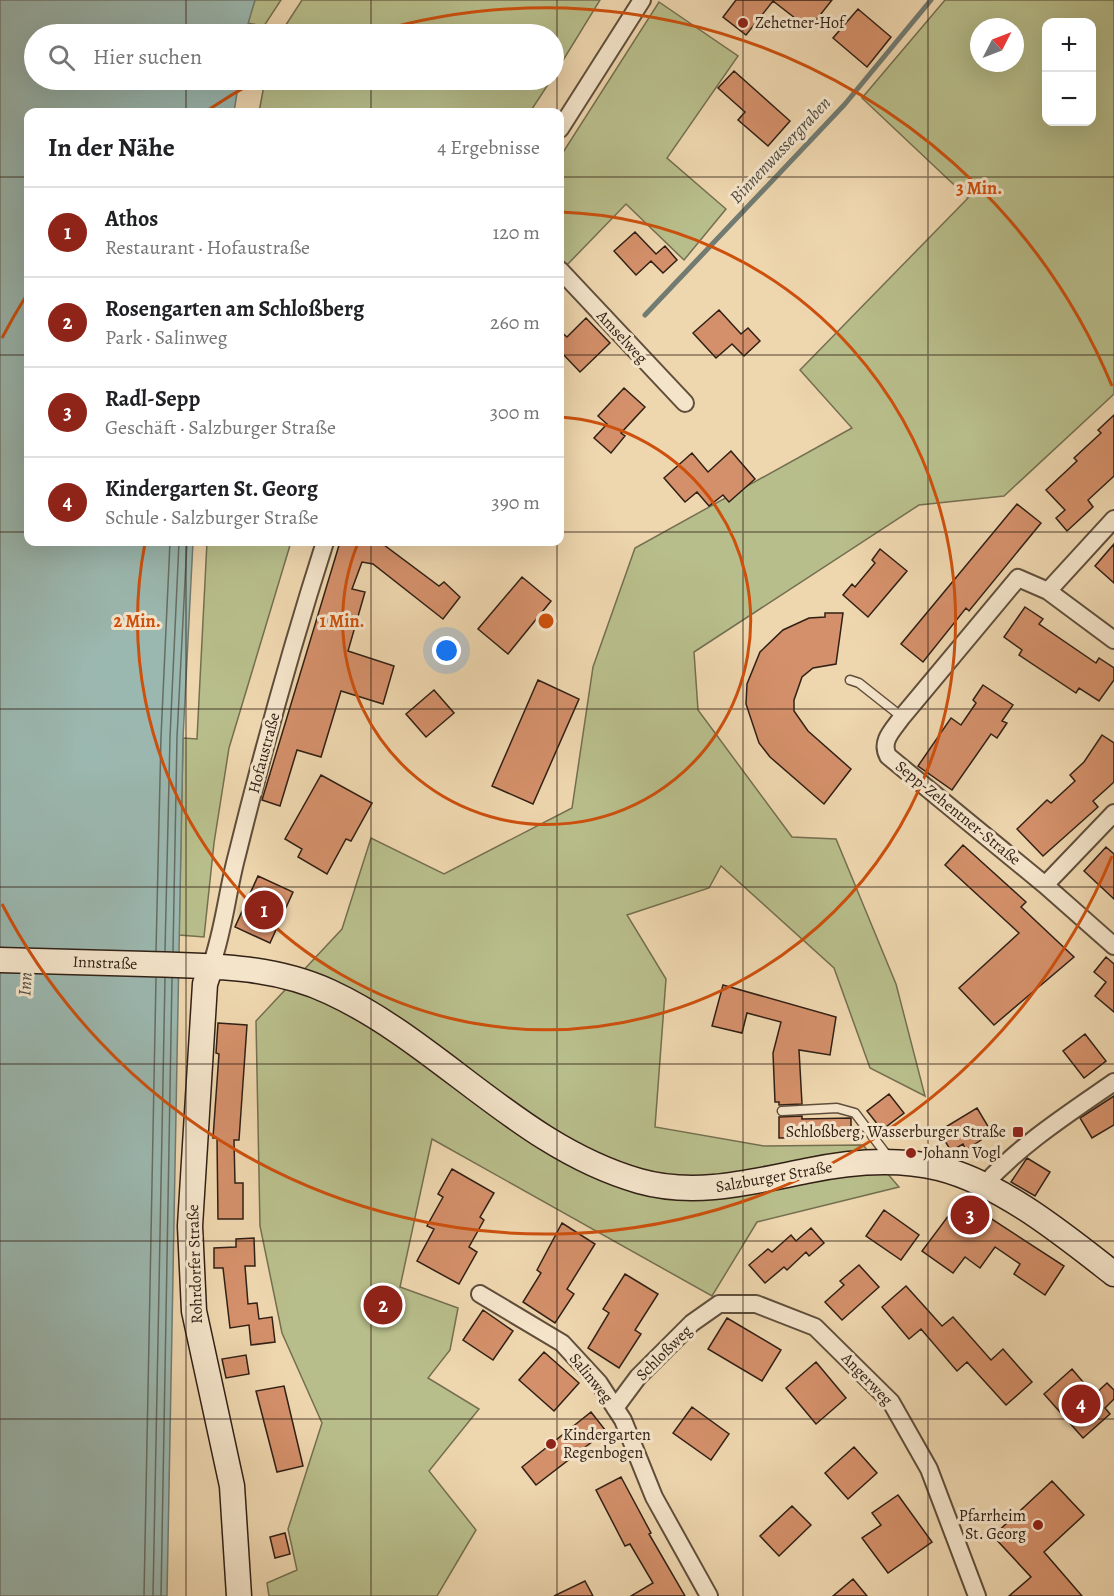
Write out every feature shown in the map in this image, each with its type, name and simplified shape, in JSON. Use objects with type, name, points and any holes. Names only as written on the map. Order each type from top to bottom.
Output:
[{"type":"main road","name":"Innstraße","points":[[0,960],[211,966]]},
{"type":"main road","name":"Salzburger Straße","points":[[211,966],[273,973],[330,992],[391,1027],[557,1146],[589,1163],[642,1182],[692,1189],[716,1188],[816,1169],[892,1163],[941,1168],[984,1185],[1054,1228],[1114,1274]]},
{"type":"main road","name":"Rohrdorfer Straße","points":[[211,966],[205,984],[190,1226],[194,1311],[232,1486],[239,1596]]},
{"type":"street","points":[[564,123],[642,0]]},
{"type":"street","name":"Amselweg","points":[[564,274],[685,403]]},
{"type":"street","points":[[1114,519],[1048,591],[1114,640]]},
{"type":"street","name":"Hofaustraße","points":[[211,966],[218,946],[236,857],[298,626],[324,546]]},
{"type":"street","name":"Sepp-Zehentner-Straße","points":[[1048,591],[1018,578],[902,717],[885,741],[884,749],[888,756],[1045,885],[1114,946]]},
{"type":"street","points":[[1045,885],[1114,813]]},
{"type":"street","points":[[984,1185],[1008,1158],[1114,1082]]},
{"type":"street","name":"Salinweg","points":[[480,1294],[562,1343],[599,1383],[623,1420],[654,1497],[709,1596]]},
{"type":"street","name":"Schloßweg","points":[[615,1408],[638,1377],[692,1323],[719,1304]]},
{"type":"street","name":"Angerweg","points":[[719,1304],[756,1304],[815,1327],[891,1402],[929,1469],[977,1596]]},
{"type":"lane","points":[[850,680],[859,683],[902,717]]},
{"type":"lane","points":[[783,1112],[837,1108],[855,1113],[892,1163]]},
{"type":"green space","points":[[255,0],[281,0],[265,24],[247,23]]},
{"type":"green space","points":[[302,0],[600,0],[564,59],[564,24],[286,24]]},
{"type":"green space","points":[[945,0],[1114,0],[1114,394],[1004,496],[919,505],[694,652],[698,710],[792,837],[836,839],[896,984],[925,1096],[870,1068],[834,968],[721,866],[709,888],[627,915],[666,979],[655,1127],[764,1146],[863,1145],[899,1187],[757,1222],[712,1296],[432,1139],[400,1287],[458,1308],[450,1350],[428,1378],[479,1409],[429,1471],[476,1530],[437,1596],[269,1596],[267,1583],[297,1570],[288,1529],[322,1423],[282,1333],[260,1226],[256,1021],[342,929],[371,838],[444,874],[572,808],[593,667],[635,548],[852,428],[800,370],[968,198],[862,98]]},
{"type":"green space","points":[[659,2],[738,56],[667,158],[726,209],[684,260],[626,204],[565,267],[564,151]]},
{"type":"green space","points":[[263,90],[544,90],[533,108],[260,108]]},
{"type":"green space","points":[[207,546],[290,546],[229,748],[214,843],[204,937],[179,935],[183,738],[197,739]]},
{"type":"water","name":"Inn","points":[[0,0],[255,0],[248,24],[24,24],[24,90],[237,90],[235,108],[24,108],[24,546],[193,546],[183,738],[167,1596],[0,1596]]},
{"type":"building","name":"Zehetner-Hof","points":[[736,0],[832,0],[809,29],[773,1],[746,35],[723,17]]},
{"type":"building","points":[[858,9],[891,37],[867,67],[833,38]]},
{"type":"building","points":[[734,71],[790,121],[768,146],[738,120],[745,112],[718,88]]},
{"type":"building","points":[[635,232],[656,254],[665,246],[677,260],[663,273],[651,261],[636,275],[614,251]]},
{"type":"building","points":[[719,310],[741,334],[748,328],[760,341],[744,356],[732,344],[716,358],[693,333]]},
{"type":"building","points":[[586,318],[610,343],[580,372],[564,355],[564,334],[567,337]]},
{"type":"building","points":[[624,388],[645,407],[621,433],[625,436],[611,453],[594,438],[607,424],[598,416]]},
{"type":"building","points":[[1114,415],[1114,476],[1088,500],[1093,507],[1067,531],[1056,518],[1065,510],[1046,490],[1077,461],[1074,458],[1101,433],[1098,430]]},
{"type":"building","points":[[731,451],[755,479],[729,502],[723,495],[709,506],[697,492],[685,502],[664,478],[692,453],[708,472]]},
{"type":"building","points":[[1017,504],[1041,523],[969,611],[966,608],[923,662],[901,644]]},
{"type":"building","points":[[1114,544],[1114,583],[1095,566]]},
{"type":"building","points":[[339,546],[385,546],[439,586],[444,582],[460,597],[443,619],[373,564],[362,562],[352,589],[365,592],[348,651],[394,666],[383,704],[341,691],[321,757],[297,750],[280,806],[262,800]]},
{"type":"building","points":[[880,549],[907,571],[868,617],[843,595],[852,584],[855,587],[875,563],[872,560]]},
{"type":"building","points":[[522,577],[551,601],[508,654],[478,629]]},
{"type":"building","points":[[1025,607],[1043,619],[1039,624],[1096,663],[1099,658],[1114,668],[1114,680],[1099,701],[1079,688],[1076,693],[1019,655],[1022,650],[1004,637]]},
{"type":"building","points":[[825,613],[843,613],[836,664],[813,668],[802,677],[794,700],[794,711],[808,731],[851,769],[824,804],[770,757],[759,743],[746,704],[747,684],[760,652],[783,630],[809,618],[825,617]]},
{"type":"building","points":[[538,680],[579,699],[533,804],[492,786]]},
{"type":"building","points":[[983,685],[1013,705],[1002,721],[1007,723],[997,738],[991,734],[952,790],[918,766],[951,718],[961,725],[976,703],[973,700]]},
{"type":"building","points":[[434,690],[454,713],[426,737],[406,714]]},
{"type":"building","points":[[1102,735],[1114,743],[1114,782],[1093,801],[1098,807],[1043,856],[1017,829],[1047,800],[1051,803],[1075,781],[1070,775],[1084,762]]},
{"type":"building","points":[[321,775],[372,803],[351,841],[346,839],[327,874],[298,857],[302,849],[285,839]]},
{"type":"building","points":[[963,845],[1026,902],[1021,907],[1074,957],[994,1025],[959,988],[1019,933],[945,865]]},
{"type":"building","points":[[1106,847],[1114,854],[1114,899],[1084,871]]},
{"type":"building","points":[[258,876],[293,892],[270,943],[235,927]]},
{"type":"building","points":[[1106,957],[1114,964],[1114,1012],[1095,996],[1106,982],[1094,972]]},
{"type":"building","points":[[723,985],[836,1017],[830,1055],[799,1050],[802,1104],[779,1105],[779,1102],[775,1102],[773,1053],[781,1022],[747,1013],[742,1033],[712,1026]]},
{"type":"building","points":[[218,1023],[247,1025],[239,1140],[234,1140],[235,1183],[243,1183],[243,1219],[218,1219],[217,1138],[213,1138],[219,1054],[216,1053]]},
{"type":"building","points":[[1085,1034],[1106,1061],[1084,1078],[1063,1051]]},
{"type":"building","points":[[889,1094],[904,1113],[882,1130],[867,1111]]},
{"type":"building","points":[[1114,1096],[1114,1125],[1092,1138],[1080,1118]]},
{"type":"building","points":[[977,1108],[989,1128],[978,1135],[981,1140],[966,1150],[963,1144],[951,1151],[939,1131]]},
{"type":"building","points":[[802,1116],[802,1119],[851,1118],[851,1137],[779,1138],[779,1117]]},
{"type":"building","points":[[1027,1158],[1050,1172],[1035,1196],[1011,1182]]},
{"type":"building","points":[[452,1169],[494,1193],[480,1217],[484,1220],[469,1247],[477,1252],[459,1284],[417,1261],[434,1229],[427,1226],[443,1197],[438,1194]]},
{"type":"building","points":[[961,1199],[1064,1266],[1045,1295],[1014,1274],[1020,1264],[995,1247],[980,1268],[965,1257],[953,1273],[922,1251]]},
{"type":"building","points":[[884,1210],[919,1235],[901,1260],[866,1236]]},
{"type":"building","points":[[562,1223],[595,1244],[567,1289],[574,1294],[555,1323],[523,1302],[541,1273],[537,1270]]},
{"type":"building","points":[[811,1228],[824,1243],[809,1256],[806,1252],[787,1270],[784,1267],[765,1283],[749,1265],[768,1249],[772,1252],[791,1235],[796,1241]]},
{"type":"building","points":[[254,1238],[255,1266],[245,1266],[248,1304],[257,1303],[259,1319],[272,1317],[275,1342],[251,1345],[249,1325],[230,1328],[223,1268],[214,1268],[214,1248],[236,1247],[236,1239]]},
{"type":"building","points":[[859,1265],[879,1287],[842,1320],[825,1302],[844,1285],[840,1281]]},
{"type":"building","points":[[625,1274],[658,1294],[635,1330],[641,1334],[619,1368],[588,1348],[609,1313],[603,1309]]},
{"type":"building","points":[[906,1286],[942,1326],[953,1317],[991,1360],[1003,1349],[1032,1382],[1006,1405],[967,1362],[957,1371],[921,1329],[909,1339],[882,1307]]},
{"type":"building","points":[[483,1310],[513,1331],[493,1360],[463,1340]]},
{"type":"building","points":[[727,1318],[781,1350],[762,1381],[708,1349]]},
{"type":"building","points":[[544,1352],[579,1383],[554,1411],[519,1380]]},
{"type":"building","points":[[246,1355],[249,1374],[226,1378],[222,1359]]},
{"type":"building","points":[[816,1362],[846,1398],[816,1424],[786,1388]]},
{"type":"building","points":[[1072,1369],[1094,1395],[1107,1383],[1114,1390],[1114,1399],[1105,1408],[1110,1414],[1083,1438],[1044,1394]]},
{"type":"building","points":[[284,1386],[303,1466],[277,1472],[256,1391]]},
{"type":"building","points":[[692,1407],[729,1434],[711,1460],[673,1433]]},
{"type":"building","name":"Kindergarten Regenbogen","points":[[591,1412],[606,1431],[536,1485],[522,1467]]},
{"type":"building","points":[[854,1447],[877,1473],[848,1499],[825,1473]]},
{"type":"building","points":[[621,1477],[651,1533],[649,1534],[685,1596],[631,1596],[653,1583],[630,1544],[625,1546],[596,1490]]},
{"type":"building","name":"Pfarrheim St. Georg","points":[[1052,1481],[1084,1515],[1044,1552],[1082,1596],[1009,1596],[1031,1577],[993,1536]]},
{"type":"building","points":[[898,1495],[932,1542],[888,1573],[862,1538],[881,1525],[872,1513]]},
{"type":"building","points":[[792,1506],[811,1525],[779,1556],[760,1536]]},
{"type":"building","points":[[285,1533],[290,1554],[275,1558],[270,1537]]},
{"type":"building","points":[[853,1579],[867,1596],[833,1596]]},
{"type":"building","points":[[585,1581],[593,1596],[554,1596]]},
{"type":"waterway","name":"Binnenwassergraben","points":[[645,315],[845,104],[931,0]]},
{"type":"place","name":"Zehetner-Hof","points":[[743,23]]},
{"type":"place","name":"Athos","points":[[264,910]]},
{"type":"place","name":"Schloßberg, Wasserburger Straße","points":[[1018,1132]]},
{"type":"place","name":"Johann Vogl","points":[[911,1153]]},
{"type":"place","name":"Radl-Sepp","points":[[970,1215]]},
{"type":"place","name":"Rosengarten am Schloßberg","points":[[383,1305]]},
{"type":"place","name":"Kindergarten St. Georg","points":[[1081,1404]]},
{"type":"place","name":"Kindergarten Regenbogen","points":[[551,1444]]},
{"type":"place","name":"Pfarrheim St. Georg","points":[[1038,1525]]}]
